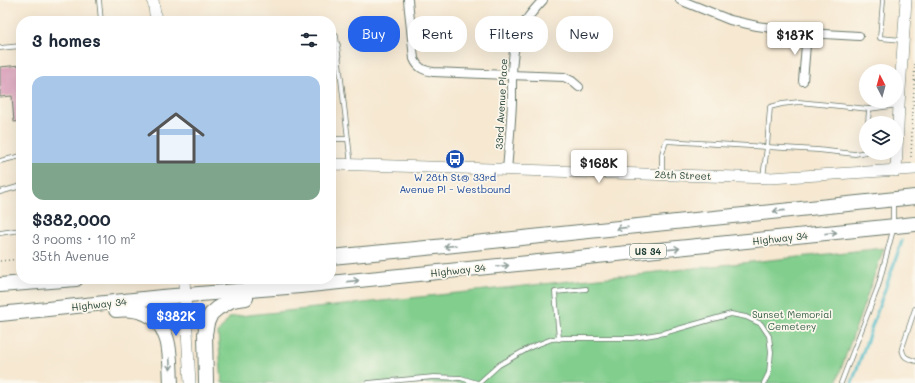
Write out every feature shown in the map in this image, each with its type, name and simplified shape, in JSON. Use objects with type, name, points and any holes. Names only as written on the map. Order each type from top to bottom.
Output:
[{"type":"highway","points":[[336,257],[432,248],[915,197]]},
{"type":"highway","name":"Highway 34","points":[[336,282],[915,224]]},
{"type":"highway","points":[[0,278],[16,276]]},
{"type":"highway","points":[[0,285],[16,284]]},
{"type":"highway","name":"Highway 34","points":[[0,314],[320,284]]},
{"type":"highway","points":[[206,383],[204,334],[211,314],[232,300],[283,294],[300,286]]},
{"type":"highway","points":[[0,314],[10,316],[126,309],[138,310],[146,313],[153,317],[161,326],[166,337],[169,348],[171,383]]},
{"type":"street","points":[[153,0],[155,16]]},
{"type":"street","points":[[408,0],[414,59],[416,64],[426,70],[433,72],[564,77],[579,87]]},
{"type":"street","name":"33rd Avenue Place","points":[[507,170],[511,127],[514,51],[517,38],[522,27],[529,16],[543,0]]},
{"type":"street","points":[[680,0],[730,20],[757,26],[807,33],[858,36]]},
{"type":"street","points":[[902,64],[906,0]]},
{"type":"street","points":[[803,81],[807,33]]},
{"type":"street","points":[[896,171],[899,108]]},
{"type":"street","name":"28th Street","points":[[336,164],[762,178],[915,169]]},
{"type":"street","points":[[184,284],[190,383]]},
{"type":"lane","points":[[99,0],[101,16]]},
{"type":"lane","points":[[883,0],[880,38],[903,40]]},
{"type":"lane","points":[[336,36],[351,165]]},
{"type":"lane","points":[[0,48],[16,46]]},
{"type":"lane","points":[[762,178],[767,147],[770,107],[799,102],[870,109],[880,108]]},
{"type":"lane","points":[[869,116],[870,109]]},
{"type":"lane","points":[[336,139],[348,139]]},
{"type":"lane","points":[[662,174],[662,154],[666,141],[859,153]]},
{"type":"lane","points":[[0,161],[16,157]]},
{"type":"lane","points":[[0,192],[16,187]]},
{"type":"lane","points":[[842,383],[878,287],[894,226],[893,200]]},
{"type":"lane","points":[[0,233],[16,231]]},
{"type":"lane","points":[[559,338],[555,292],[586,289]]},
{"type":"lane","points":[[915,309],[902,348],[903,355],[906,358],[915,361]]},
{"type":"lane","points":[[368,383],[434,377],[461,378],[478,383],[499,365],[531,347],[552,339],[633,338],[664,332],[731,314],[746,317],[761,324],[769,336],[771,352],[769,373],[764,383]]},
{"type":"path","points":[[911,157],[915,63]]},
{"type":"path","points":[[0,261],[16,259]]},
{"type":"green space","name":"Sunset Memorial Cemetery","points":[[884,248],[836,383],[222,383],[218,333],[230,317]]},
{"type":"building","points":[[16,65],[16,122],[14,122],[12,96],[0,97],[0,67]]},
{"type":"waterway","points":[[852,383],[902,241]]},
{"type":"place","name":"W 28th St@ 33rd Avenue Pl - Westbound","points":[[455,159]]}]
